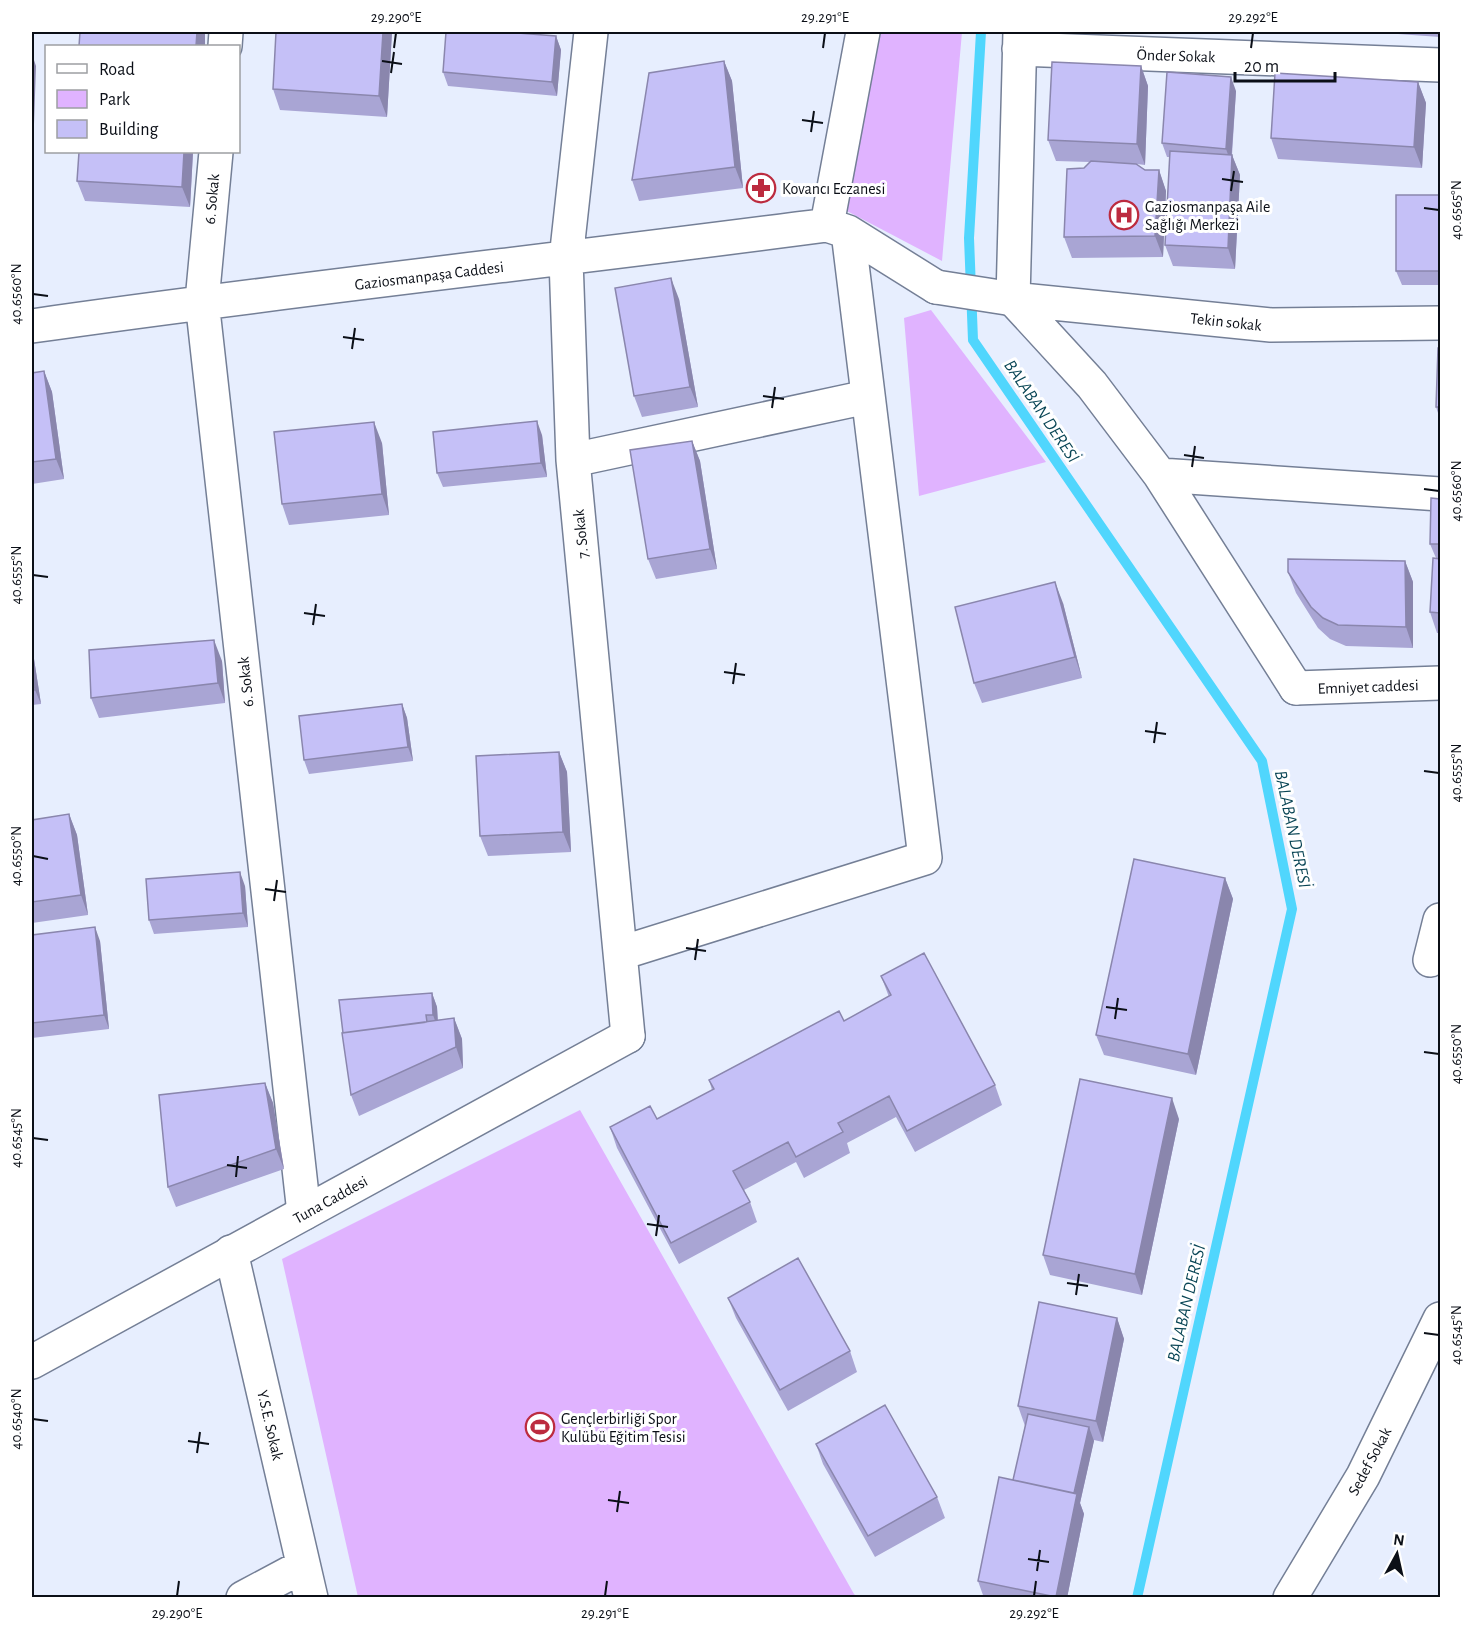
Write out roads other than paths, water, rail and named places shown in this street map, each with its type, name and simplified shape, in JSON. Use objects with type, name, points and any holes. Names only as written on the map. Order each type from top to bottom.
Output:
[{"type":"street","name":"7. Sokak","points":[[591,32],[566,260],[573,460],[628,1036]]},
{"type":"street","points":[[621,953],[925,858],[867,398],[837,228],[863,32]]},
{"type":"street","points":[[1019,40],[1013,299],[1092,385],[1160,475],[1440,494]]},
{"type":"street","name":"Önder Sokak","points":[[1019,40],[1440,64]]},
{"type":"street","name":"6. Sokak","points":[[216,153],[202,301],[304,1213]]},
{"type":"street","name":"Gaziosmanpaşa Caddesi","points":[[32,326],[202,301],[837,228]]},
{"type":"street","name":"Tekin sokak","points":[[837,228],[936,287],[1013,299],[1271,325],[1440,323]]},
{"type":"street","points":[[573,460],[867,398]]},
{"type":"street","name":"Emniyet caddesi","points":[[1160,475],[1296,688],[1440,683]]},
{"type":"street","points":[[1430,960],[1440,920]]},
{"type":"street","name":"Tuna Caddesi","points":[[32,1362],[628,1036]]},
{"type":"street","name":"Y.S.E. Sokak","points":[[231,1252],[311,1598]]},
{"type":"street","name":"Sedef Sokak","points":[[1290,1598],[1363,1476],[1436,1341]]},
{"type":"street","points":[[243,1598],[303,1566]]},
{"type":"waterway","name":"BALABAN DERESİ","points":[[981,32],[969,238],[973,340],[1262,761],[1292,909],[1137,1598]]},
{"type":"place","name":"Kovancı Eczanesi","points":[[761,188]]},
{"type":"place","name":"Gaziosmanpaşa Aile Sağlığı Merkezi","points":[[1124,215]]},
{"type":"place","name":"Gençlerbirliği Spor Kulübü Eğitim Tesisi","points":[[540,1427]]}]
